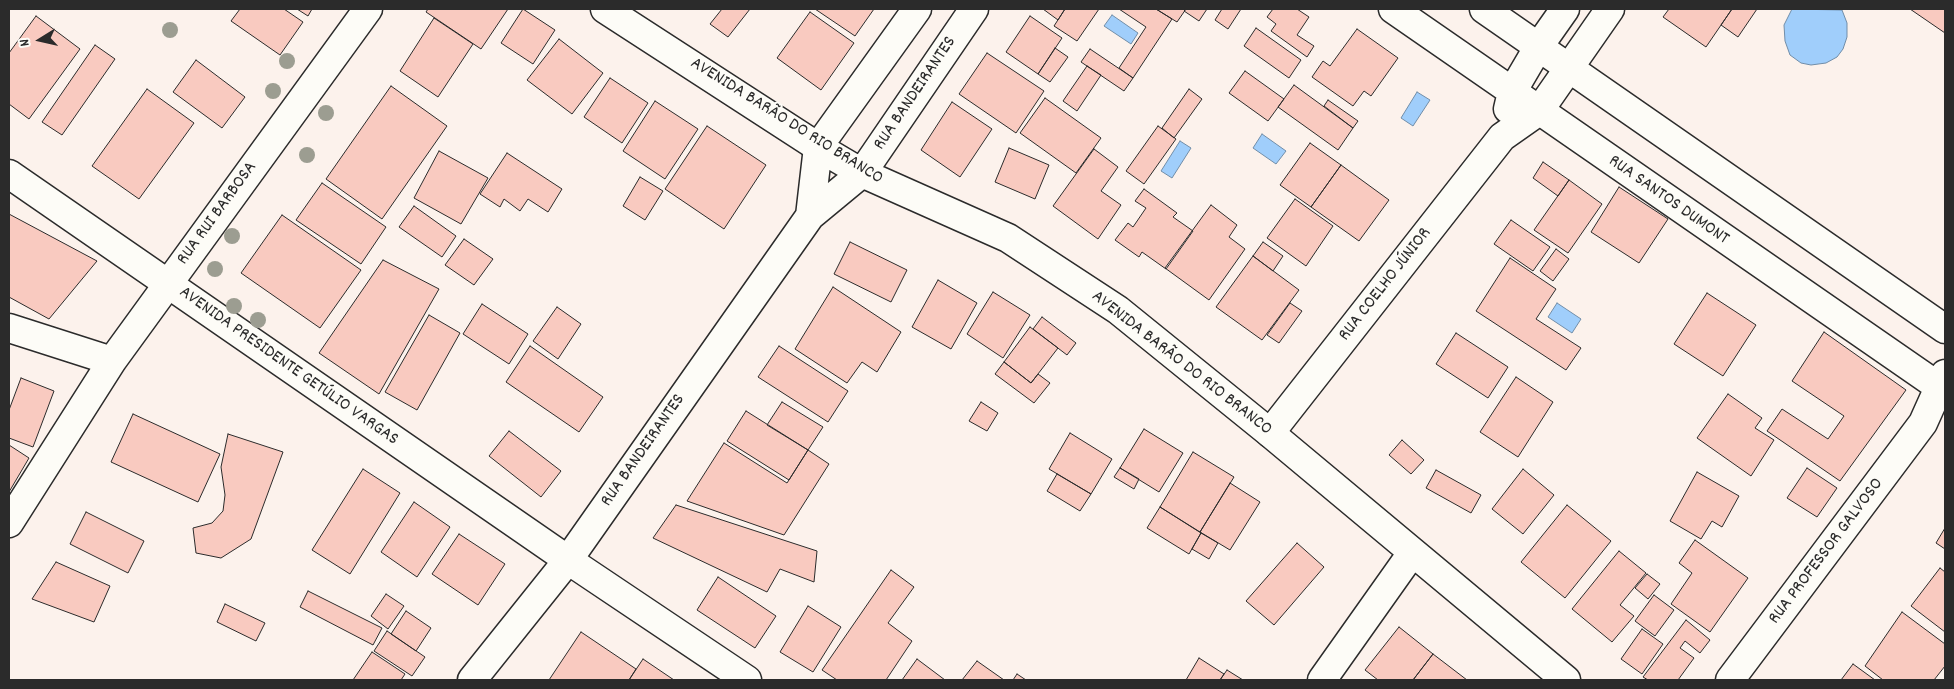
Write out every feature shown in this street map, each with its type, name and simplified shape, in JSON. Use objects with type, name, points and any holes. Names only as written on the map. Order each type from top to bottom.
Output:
[{"type":"street","name":"RUA RUI BARBOSA","points":[[9,523],[112,361],[368,9]]},
{"type":"street","name":"AVENIDA BARÃO DO RIO BRANCO","points":[[605,9],[818,147],[862,173],[1008,238],[1118,310],[1270,433],[1566,680]]},
{"type":"street","name":"RUA BANDEIRANTES","points":[[810,216],[818,147],[917,9]]},
{"type":"street","name":"RUA BANDEIRANTES","points":[[472,680],[568,560],[810,216],[862,173],[974,9]]},
{"type":"street","name":"RUA SANTOS DUMONT","points":[[1392,9],[1539,111],[1940,397]]},
{"type":"street","points":[[1484,9],[1945,329]]},
{"type":"street","name":"RUA COELHO JÚNIOR","points":[[1502,137],[1512,92],[1539,46],[1565,9]]},
{"type":"street","name":"RUA COELHO JÚNIOR","points":[[1270,433],[1502,137],[1539,111],[1610,9]]},
{"type":"street","name":"AVENIDA PRESIDENTE GETÚLIO VARGAS","points":[[9,174],[568,560],[747,680]]},
{"type":"street","points":[[9,328],[112,361]]},
{"type":"street","name":"RUA PROFESSOR GALVOSO","points":[[1730,680],[1940,397]]},
{"type":"street","points":[[1322,680],[1412,552]]},
{"type":"water","points":[[1792,9],[1842,10],[1847,23],[1847,37],[1843,49],[1837,57],[1826,63],[1811,65],[1801,63],[1790,55],[1785,41],[1784,25]]},
{"type":"water","points":[[1112,15],[1138,33],[1131,44],[1104,26]]},
{"type":"water","points":[[1417,92],[1430,100],[1413,126],[1401,118]]},
{"type":"water","points":[[1262,134],[1286,151],[1276,164],[1253,148]]},
{"type":"water","points":[[1180,141],[1191,148],[1172,178],[1161,171]]},
{"type":"water","points":[[1557,303],[1581,319],[1572,333],[1548,317]]},
{"type":"building","points":[[240,9],[284,9],[303,22],[280,55],[231,21]]},
{"type":"building","points":[[297,9],[312,9],[308,16]]},
{"type":"building","points":[[428,9],[508,9],[481,49],[426,12]]},
{"type":"building","points":[[523,9],[555,30],[533,64],[501,43]]},
{"type":"building","points":[[722,9],[750,9],[728,37],[710,24]]},
{"type":"building","points":[[815,9],[874,9],[855,36]]},
{"type":"building","points":[[1043,9],[1065,9],[1058,20]]},
{"type":"building","points":[[1065,9],[1099,9],[1077,41],[1054,26]]},
{"type":"building","points":[[1119,9],[1156,9],[1172,19],[1133,78],[1119,68],[1146,27]]},
{"type":"building","points":[[1156,9],[1186,9],[1177,22]]},
{"type":"building","points":[[1186,9],[1207,9],[1199,21],[1184,11]]},
{"type":"building","points":[[1222,9],[1241,9],[1228,29],[1215,20]]},
{"type":"building","points":[[1273,9],[1297,9],[1309,17],[1297,35],[1314,46],[1307,57],[1271,31],[1276,24],[1267,17]]},
{"type":"building","points":[[1669,9],[1732,9],[1706,47],[1663,17]]},
{"type":"building","points":[[1732,9],[1757,9],[1738,37],[1721,25]]},
{"type":"building","points":[[1910,9],[1945,9],[1945,33]]},
{"type":"building","points":[[810,12],[854,43],[821,90],[777,58]]},
{"type":"building","points":[[36,16],[80,49],[29,119],[9,104],[9,53]]},
{"type":"building","points":[[1030,16],[1062,38],[1038,74],[1006,52]]},
{"type":"building","points":[[434,18],[473,44],[438,97],[400,71]]},
{"type":"building","points":[[1256,28],[1301,60],[1289,78],[1244,46]]},
{"type":"building","points":[[1357,29],[1398,58],[1371,96],[1364,91],[1353,106],[1312,77],[1323,61],[1330,66]]},
{"type":"building","points":[[559,39],[603,73],[572,114],[527,80]]},
{"type":"building","points":[[95,45],[115,59],[62,135],[42,122]]},
{"type":"building","points":[[1055,48],[1068,57],[1050,82],[1038,74]]},
{"type":"building","points":[[1090,49],[1133,78],[1124,91],[1081,62]]},
{"type":"building","points":[[987,53],[1044,91],[1016,133],[959,94]]},
{"type":"building","points":[[196,60],[245,97],[222,128],[173,92]]},
{"type":"building","points":[[1087,66],[1101,75],[1077,111],[1063,101]]},
{"type":"building","points":[[1245,71],[1284,99],[1268,121],[1229,93]]},
{"type":"building","points":[[610,78],[648,103],[622,143],[584,117]]},
{"type":"building","points":[[1294,85],[1353,128],[1338,150],[1278,107]]},
{"type":"building","points":[[391,86],[447,126],[382,219],[326,179]]},
{"type":"building","points":[[147,89],[194,123],[139,199],[92,166]]},
{"type":"building","points":[[1189,89],[1202,99],[1174,138],[1162,128]]},
{"type":"building","points":[[1045,98],[1101,138],[1076,173],[1020,133]]},
{"type":"building","points":[[1328,100],[1358,121],[1353,128],[1324,106]]},
{"type":"building","points":[[655,101],[698,129],[665,179],[623,151]]},
{"type":"building","points":[[952,102],[992,129],[960,177],[921,150]]},
{"type":"building","points":[[707,126],[766,165],[724,229],[665,189]]},
{"type":"building","points":[[1158,126],[1176,139],[1144,184],[1126,171]]},
{"type":"building","points":[[1310,143],[1341,165],[1311,207],[1280,185]]},
{"type":"building","points":[[1009,148],[1049,165],[1035,199],[995,182]]},
{"type":"building","points":[[1094,149],[1118,167],[1101,191],[1121,205],[1098,239],[1053,206]]},
{"type":"building","points":[[439,151],[488,178],[461,224],[414,198]]},
{"type":"building","points":[[507,153],[562,189],[548,212],[528,199],[520,211],[504,199],[500,207],[480,194]]},
{"type":"building","points":[[1543,162],[1569,180],[1558,196],[1533,178]]},
{"type":"building","points":[[1341,165],[1389,200],[1359,241],[1311,207]]},
{"type":"building","points":[[640,177],[663,191],[645,220],[623,206]]},
{"type":"building","points":[[1569,180],[1602,204],[1568,253],[1534,230]]},
{"type":"building","points":[[322,183],[386,227],[361,264],[296,220]]},
{"type":"building","points":[[1619,187],[1668,219],[1639,263],[1591,232]]},
{"type":"building","points":[[1144,189],[1177,213],[1173,217],[1193,231],[1166,269],[1142,252],[1139,257],[1115,240],[1128,223],[1133,227],[1146,208],[1135,201]]},
{"type":"building","points":[[1295,199],[1333,226],[1306,266],[1267,238]]},
{"type":"building","points":[[1211,205],[1237,225],[1229,237],[1245,249],[1209,300],[1165,268]]},
{"type":"building","points":[[414,206],[456,236],[442,257],[399,227]]},
{"type":"building","points":[[9,214],[97,261],[49,319],[9,297]]},
{"type":"building","points":[[282,215],[361,270],[320,328],[241,273]]},
{"type":"building","points":[[1511,220],[1550,247],[1533,271],[1494,244]]},
{"type":"building","points":[[464,239],[493,259],[474,285],[445,265]]},
{"type":"building","points":[[850,242],[907,270],[891,302],[834,274]]},
{"type":"building","points":[[1263,242],[1283,256],[1273,271],[1253,256]]},
{"type":"building","points":[[1556,249],[1569,259],[1553,281],[1540,271]]},
{"type":"building","points":[[1253,256],[1299,290],[1262,340],[1216,307]]},
{"type":"building","points":[[1510,258],[1556,289],[1536,319],[1581,348],[1566,370],[1476,311]]},
{"type":"building","points":[[383,260],[439,289],[379,394],[319,353]]},
{"type":"building","points":[[938,280],[977,303],[951,349],[912,327]]},
{"type":"building","points":[[833,287],[901,332],[877,372],[862,362],[847,383],[795,349]]},
{"type":"building","points":[[993,292],[1030,315],[1003,358],[967,334]]},
{"type":"building","points":[[1707,293],[1756,325],[1723,376],[1674,344]]},
{"type":"building","points":[[1290,303],[1302,311],[1279,343],[1267,335]]},
{"type":"building","points":[[482,304],[528,334],[509,364],[463,334]]},
{"type":"building","points":[[557,307],[581,324],[558,359],[533,341]]},
{"type":"building","points":[[429,315],[460,333],[417,410],[385,392]]},
{"type":"building","points":[[1042,317],[1076,343],[1067,355],[1033,329]]},
{"type":"building","points":[[1030,327],[1058,348],[1031,383],[1004,362]]},
{"type":"building","points":[[1824,332],[1906,390],[1840,481],[1767,431],[1782,409],[1828,439],[1844,416],[1792,381]]},
{"type":"building","points":[[1456,333],[1508,367],[1488,398],[1436,364]]},
{"type":"building","points":[[530,346],[603,397],[579,432],[506,382]]},
{"type":"building","points":[[779,346],[848,391],[828,422],[758,377]]},
{"type":"building","points":[[1004,362],[1031,383],[1038,374],[1050,383],[1034,403],[995,374]]},
{"type":"building","points":[[1516,377],[1553,402],[1518,457],[1480,432]]},
{"type":"building","points":[[21,378],[54,391],[33,447],[9,438],[9,410]]},
{"type":"building","points":[[1728,394],[1762,418],[1755,428],[1774,440],[1751,476],[1697,438]]},
{"type":"building","points":[[782,402],[823,427],[808,450],[767,425]]},
{"type":"building","points":[[981,402],[998,413],[987,431],[969,421]]},
{"type":"building","points":[[746,411],[808,450],[789,480],[727,441]]},
{"type":"building","points":[[133,414],[220,454],[198,502],[111,462]]},
{"type":"building","points":[[1144,429],[1183,453],[1159,492],[1120,468]]},
{"type":"building","points":[[509,431],[561,471],[541,497],[489,456]]},
{"type":"building","points":[[1070,433],[1112,459],[1091,494],[1049,469]]},
{"type":"building","points":[[228,434],[283,452],[251,539],[221,558],[196,553],[193,528],[212,523],[223,511],[225,495],[221,467]]},
{"type":"building","points":[[1402,440],[1424,460],[1411,474],[1389,455]]},
{"type":"building","points":[[724,443],[787,483],[808,450],[829,464],[784,535],[687,501]]},
{"type":"building","points":[[9,445],[29,458],[9,492]]},
{"type":"building","points":[[1193,452],[1234,477],[1200,532],[1160,507]]},
{"type":"building","points":[[1120,468],[1139,479],[1134,489],[1114,477]]},
{"type":"building","points":[[1807,468],[1837,488],[1817,517],[1787,498]]},
{"type":"building","points":[[363,469],[400,493],[350,574],[312,550]]},
{"type":"building","points":[[1523,469],[1554,495],[1523,534],[1492,509]]},
{"type":"building","points":[[1436,470],[1481,495],[1471,513],[1426,488]]},
{"type":"building","points":[[1697,472],[1739,496],[1722,527],[1712,521],[1701,539],[1670,521]]},
{"type":"building","points":[[1057,474],[1091,494],[1080,511],[1047,491]]},
{"type":"building","points":[[1230,483],[1260,502],[1230,550],[1200,532]]},
{"type":"building","points":[[414,502],[450,527],[417,577],[381,552]]},
{"type":"building","points":[[676,505],[817,551],[814,582],[780,569],[767,592],[653,538]]},
{"type":"building","points":[[1567,505],[1611,541],[1565,598],[1521,562]]},
{"type":"building","points":[[1160,507],[1201,533],[1189,554],[1147,528]]},
{"type":"building","points":[[86,512],[144,541],[128,573],[70,544]]},
{"type":"building","points":[[1945,528],[1945,549],[1936,543]]},
{"type":"building","points":[[1201,533],[1218,543],[1209,559],[1192,549]]},
{"type":"building","points":[[459,534],[505,564],[478,605],[432,574]]},
{"type":"building","points":[[1695,540],[1748,578],[1710,632],[1671,604],[1692,573],[1679,563]]},
{"type":"building","points":[[1297,543],[1324,567],[1274,625],[1246,601]]},
{"type":"building","points":[[1619,551],[1646,573],[1620,605],[1634,616],[1612,642],[1572,609]]},
{"type":"building","points":[[56,562],[110,586],[94,622],[32,599]]},
{"type":"building","points":[[1940,568],[1945,572],[1945,632],[1911,606]]},
{"type":"building","points":[[891,570],[914,587],[888,623],[912,641],[886,680],[837,680],[822,670]]},
{"type":"building","points":[[1647,574],[1660,584],[1648,599],[1635,588]]},
{"type":"building","points":[[718,577],[776,616],[755,648],[697,610]]},
{"type":"building","points":[[308,591],[382,628],[373,645],[300,607]]},
{"type":"building","points":[[386,594],[404,606],[388,629],[371,616]]},
{"type":"building","points":[[1654,595],[1674,610],[1655,636],[1635,621]]},
{"type":"building","points":[[225,604],[265,623],[256,641],[217,622]]},
{"type":"building","points":[[808,606],[841,627],[813,672],[780,652]]},
{"type":"building","points":[[406,611],[431,628],[416,651],[391,634]]},
{"type":"building","points":[[1902,612],[1945,644],[1945,666],[1934,680],[1883,680],[1865,666]]},
{"type":"building","points":[[1686,620],[1710,640],[1700,653],[1685,641],[1680,648],[1694,658],[1678,680],[1648,680],[1643,677]]},
{"type":"building","points":[[1399,627],[1433,654],[1413,680],[1378,680],[1365,670]]},
{"type":"building","points":[[1642,629],[1663,644],[1642,674],[1621,659]]},
{"type":"building","points":[[387,631],[425,657],[412,676],[374,651]]},
{"type":"building","points":[[581,632],[636,669],[629,680],[549,680]]},
{"type":"building","points":[[372,652],[405,674],[401,680],[353,680]]},
{"type":"building","points":[[1433,654],[1467,680],[1413,680]]},
{"type":"building","points":[[1199,658],[1224,674],[1220,680],[1186,680]]},
{"type":"building","points":[[643,659],[674,680],[629,680]]},
{"type":"building","points":[[917,659],[945,680],[902,680]]},
{"type":"building","points":[[977,661],[1004,680],[962,680]]},
{"type":"building","points":[[1853,664],[1875,680],[1841,680]]},
{"type":"building","points":[[1227,670],[1243,680],[1220,680]]},
{"type":"building","points":[[1017,674],[1026,680],[1013,680]]}]
